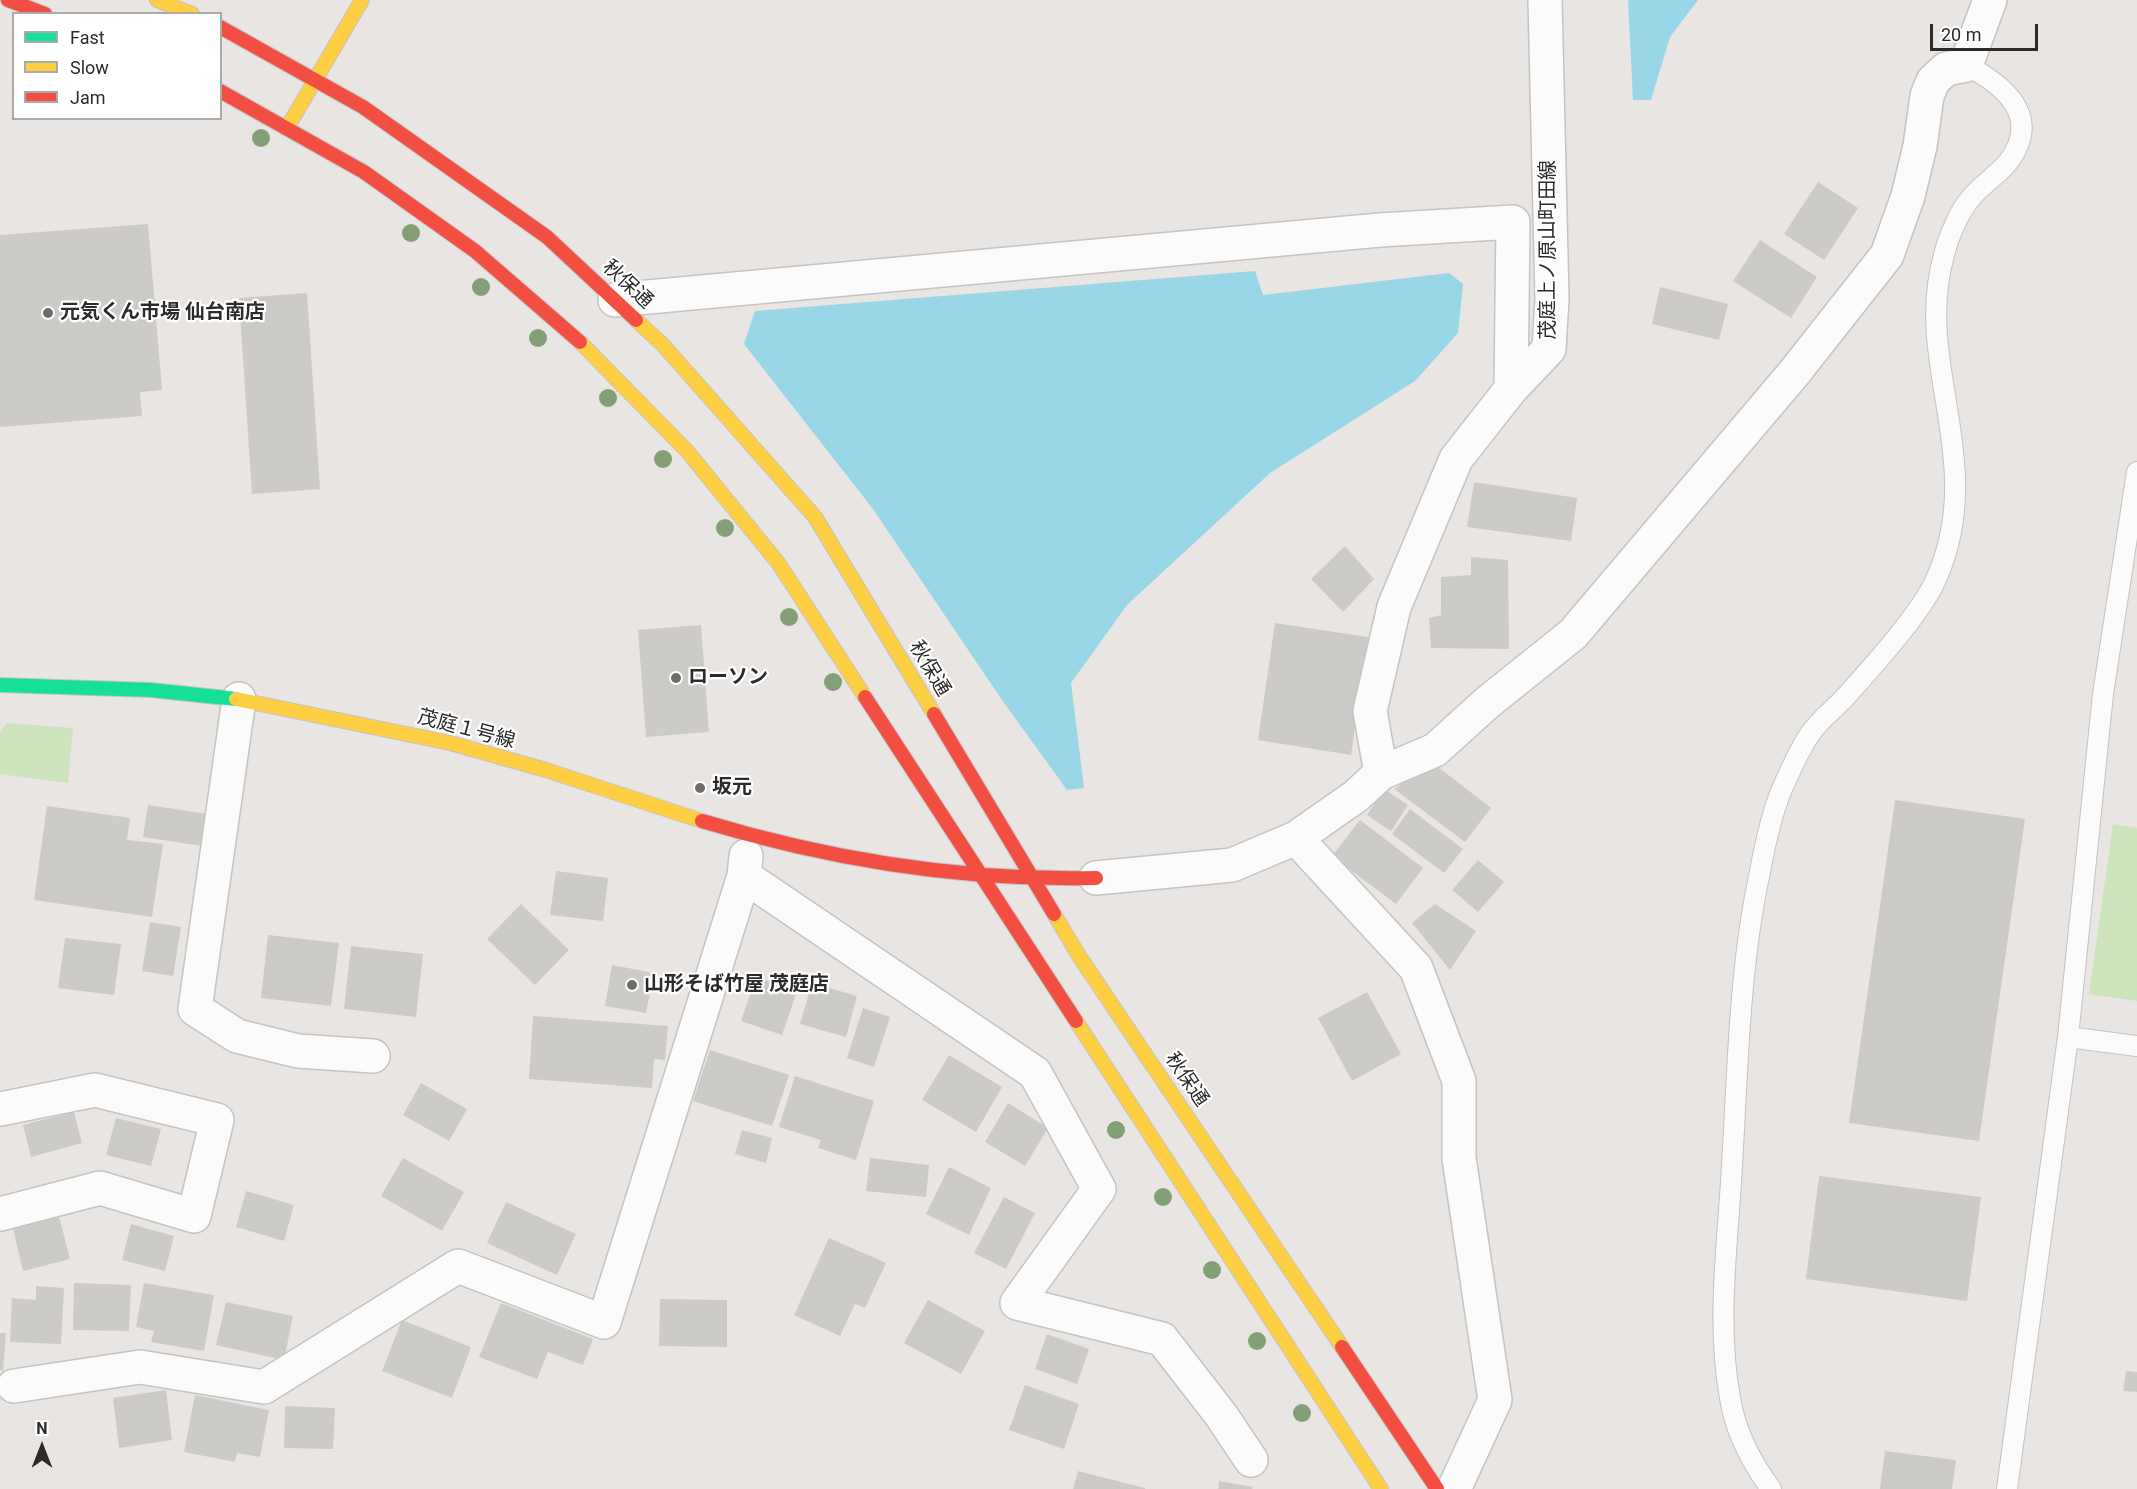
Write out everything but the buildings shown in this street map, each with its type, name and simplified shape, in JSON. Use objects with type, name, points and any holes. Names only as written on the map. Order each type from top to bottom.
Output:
[{"type":"main road","points":[[8,0],[40,12]]},
{"type":"main road","points":[[157,0],[187,12]]},
{"type":"main road","points":[[287,128],[359,5]]},
{"type":"main road","name":"秋保通","points":[[222,28],[363,107],[547,237],[663,345],[815,517],[1079,956],[1437,1489]]},
{"type":"main road","points":[[222,92],[364,172],[475,251],[594,354],[687,451],[778,564],[1381,1489]]},
{"type":"main road","name":"茂庭１号線","points":[[0,686],[95,687],[239,699],[452,744],[748,833],[831,855],[912,870],[1033,880],[1096,878]]},
{"type":"street","name":"茂庭上ノ原山町田線","points":[[1381,773],[1370,711],[1394,607],[1456,459],[1511,388],[1549,349],[1552,299],[1545,0]]},
{"type":"street","points":[[1096,878],[1232,866],[1296,838],[1356,796],[1381,773],[1434,750],[1488,702],[1573,634],[1794,374],[1887,255],[1908,196],[1920,146],[1927,96],[1933,81],[1946,69],[1966,65],[1990,0]]},
{"type":"street","points":[[615,300],[1380,230],[1513,222],[1511,388]]},
{"type":"street","points":[[239,699],[195,1009],[237,1036],[298,1051],[373,1056]]},
{"type":"street","points":[[14,1386],[140,1367],[264,1388],[458,1266],[604,1322],[744,876],[748,833]]},
{"type":"street","points":[[1296,838],[1416,968],[1459,1081],[1459,1158],[1495,1400],[1454,1489]]},
{"type":"street","points":[[744,876],[1035,1073],[1099,1189],[1017,1303],[1162,1339],[1221,1415],[1251,1460]]},
{"type":"street","points":[[0,1214],[100,1188],[194,1216],[217,1120],[95,1090],[1,1105]]},
{"type":"lane","points":[[1771,1489],[1754,1466],[1730,1401],[1722,1325],[1744,975],[1751,916],[1766,841],[1781,792],[1810,734],[1848,694],[1911,617],[1936,581],[1951,531],[1955,478],[1937,356],[1935,308],[1944,254],[1968,201],[2007,163],[2019,143],[2021,128],[2018,112],[2008,94],[1994,80],[1966,65]]},
{"type":"lane","points":[[2007,1489],[2068,1037],[2103,694],[2137,472]]},
{"type":"lane","points":[[2068,1037],[2137,1046]]},
{"type":"green space","points":[[7,723],[73,728],[68,783],[0,774],[0,732]]},
{"type":"green space","points":[[2113,824],[2137,828],[2137,1001],[2089,994]]},
{"type":"water","points":[[1628,0],[1698,0],[1670,37],[1651,100],[1633,100]]},
{"type":"water","points":[[1255,271],[1263,295],[1449,273],[1463,284],[1458,333],[1415,381],[1270,473],[1127,605],[1071,683],[1084,788],[1067,790],[1002,700],[873,509],[744,344],[755,311]]},
{"type":"traffic: fast","points":[[0,685],[151,690],[236,699]]},
{"type":"traffic: slow","points":[[157,0],[187,12]]},
{"type":"traffic: slow","points":[[287,128],[362,0]]},
{"type":"traffic: slow","points":[[636,320],[663,345],[815,517],[934,714]]},
{"type":"traffic: slow","points":[[580,342],[687,451],[779,564],[865,697]]},
{"type":"traffic: slow","points":[[236,699],[450,743],[546,770],[702,821]]},
{"type":"traffic: slow","points":[[1054,914],[1079,956],[1342,1347]]},
{"type":"traffic: slow","points":[[1076,1021],[1381,1489]]},
{"type":"traffic: jam","points":[[8,0],[40,12]]},
{"type":"traffic: jam","points":[[222,28],[363,107],[547,237],[636,320]]},
{"type":"traffic: jam","points":[[222,92],[364,172],[475,251],[580,342]]},
{"type":"traffic: jam","points":[[865,697],[1076,1021]]},
{"type":"traffic: jam","points":[[934,714],[1054,914]]},
{"type":"traffic: jam","points":[[702,821],[799,847],[897,865],[996,876],[1096,878]]},
{"type":"traffic: jam","points":[[1342,1347],[1437,1489]]},
{"type":"place","name":"元気くん市場 仙台南店","points":[[48,313]]},
{"type":"place","name":"ローソン","points":[[676,678]]},
{"type":"place","name":"坂元","points":[[700,788]]},
{"type":"place","name":"山形そば竹屋 茂庭店","points":[[632,985]]}]
